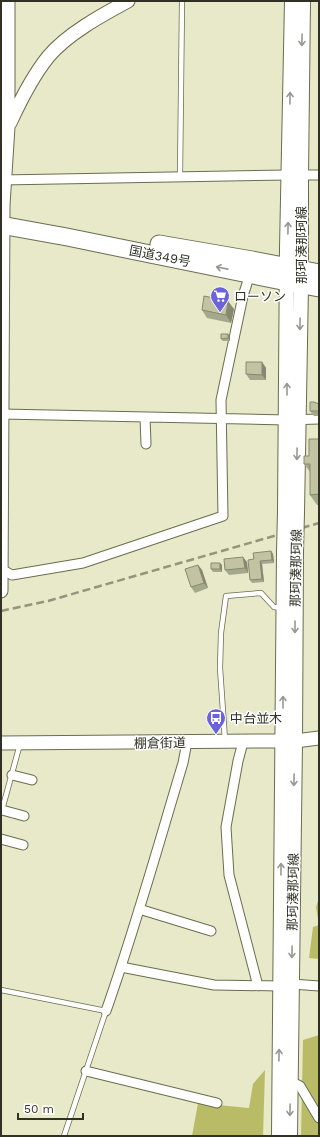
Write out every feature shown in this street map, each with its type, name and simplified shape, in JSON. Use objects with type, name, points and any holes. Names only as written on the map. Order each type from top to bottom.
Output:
[{"type":"highway","name":"国道349号","points":[[2,221],[294,276],[319,288]]},
{"type":"highway","name":"国道349号","points":[[2,221],[67,237],[250,274],[294,276],[319,273]]},
{"type":"main road","name":"那珂湊那珂線","points":[[279,1136],[286,985],[289,741],[295,175],[292,1]]},
{"type":"main road","name":"那珂湊那珂線","points":[[295,175],[303,1]]},
{"type":"main road","name":"那珂湊那珂線","points":[[289,741],[284,608],[290,552]]},
{"type":"main road","name":"那珂湊那珂線","points":[[286,985],[290,1081],[290,1136]]},
{"type":"street","points":[[1,591],[2,180],[8,127],[8,1]]},
{"type":"street","points":[[8,127],[30,83],[49,56],[74,34],[128,1]]},
{"type":"street","points":[[2,180],[319,175]]},
{"type":"street","points":[[1,569],[12,575],[83,563],[223,516],[221,400],[243,296],[250,274]]},
{"type":"street","points":[[2,414],[292,420],[319,419]]},
{"type":"street","points":[[145,417],[146,444]]},
{"type":"street","name":"棚倉街道","points":[[1,743],[243,742],[289,741],[319,738]]},
{"type":"street","points":[[106,1011],[121,967],[183,763],[187,742]]},
{"type":"street","points":[[243,742],[226,827],[228,874],[258,986]]},
{"type":"street","points":[[12,775],[32,780]]},
{"type":"street","points":[[2,812],[24,816]]},
{"type":"street","points":[[1,839],[23,845]]},
{"type":"street","points":[[139,909],[211,931]]},
{"type":"street","points":[[121,967],[214,985],[319,986]]},
{"type":"street","points":[[86,1071],[217,1103]]},
{"type":"street","points":[[290,1081],[300,1086],[319,1118]]},
{"type":"lane","points":[[180,178],[182,1]]},
{"type":"lane","points":[[225,742],[220,668],[221,633],[226,596],[261,593],[274,607],[284,608]]},
{"type":"lane","points":[[2,812],[21,743]]},
{"type":"lane","points":[[1,990],[106,1011],[64,1136]]},
{"type":"shaded area","points":[[319,898],[319,925],[316,907]]},
{"type":"shaded area","points":[[319,925],[319,959],[309,958],[313,927]]},
{"type":"shaded area","points":[[319,1035],[319,1136],[301,1136],[303,1040]]},
{"type":"shaded area","points":[[265,1070],[263,1136],[192,1136],[198,1103],[249,1108],[253,1084]]},
{"type":"building","points":[[204,296],[228,301],[226,315],[202,310]]},
{"type":"building","points":[[221,334],[228,334],[228,338],[221,339]]},
{"type":"building","points":[[246,362],[262,362],[262,375],[246,374]]},
{"type":"building","points":[[310,402],[319,404],[319,411],[310,411]]},
{"type":"building","points":[[309,439],[319,439],[319,494],[310,495],[310,464],[304,464],[304,456],[309,456]]},
{"type":"building","points":[[271,551],[272,560],[260,561],[262,579],[250,580],[248,560],[254,559],[253,553]]},
{"type":"building","points":[[243,557],[245,568],[225,570],[224,559]]},
{"type":"building","points":[[211,563],[220,563],[220,569],[211,569]]},
{"type":"building","points":[[198,565],[204,583],[191,587],[185,569]]},
{"type":"railway","points":[[1,611],[48,601],[319,523]]},
{"type":"place","name":"ローソン","points":[[220,313]]},
{"type":"place","name":"中台並木","points":[[216,735]]}]
